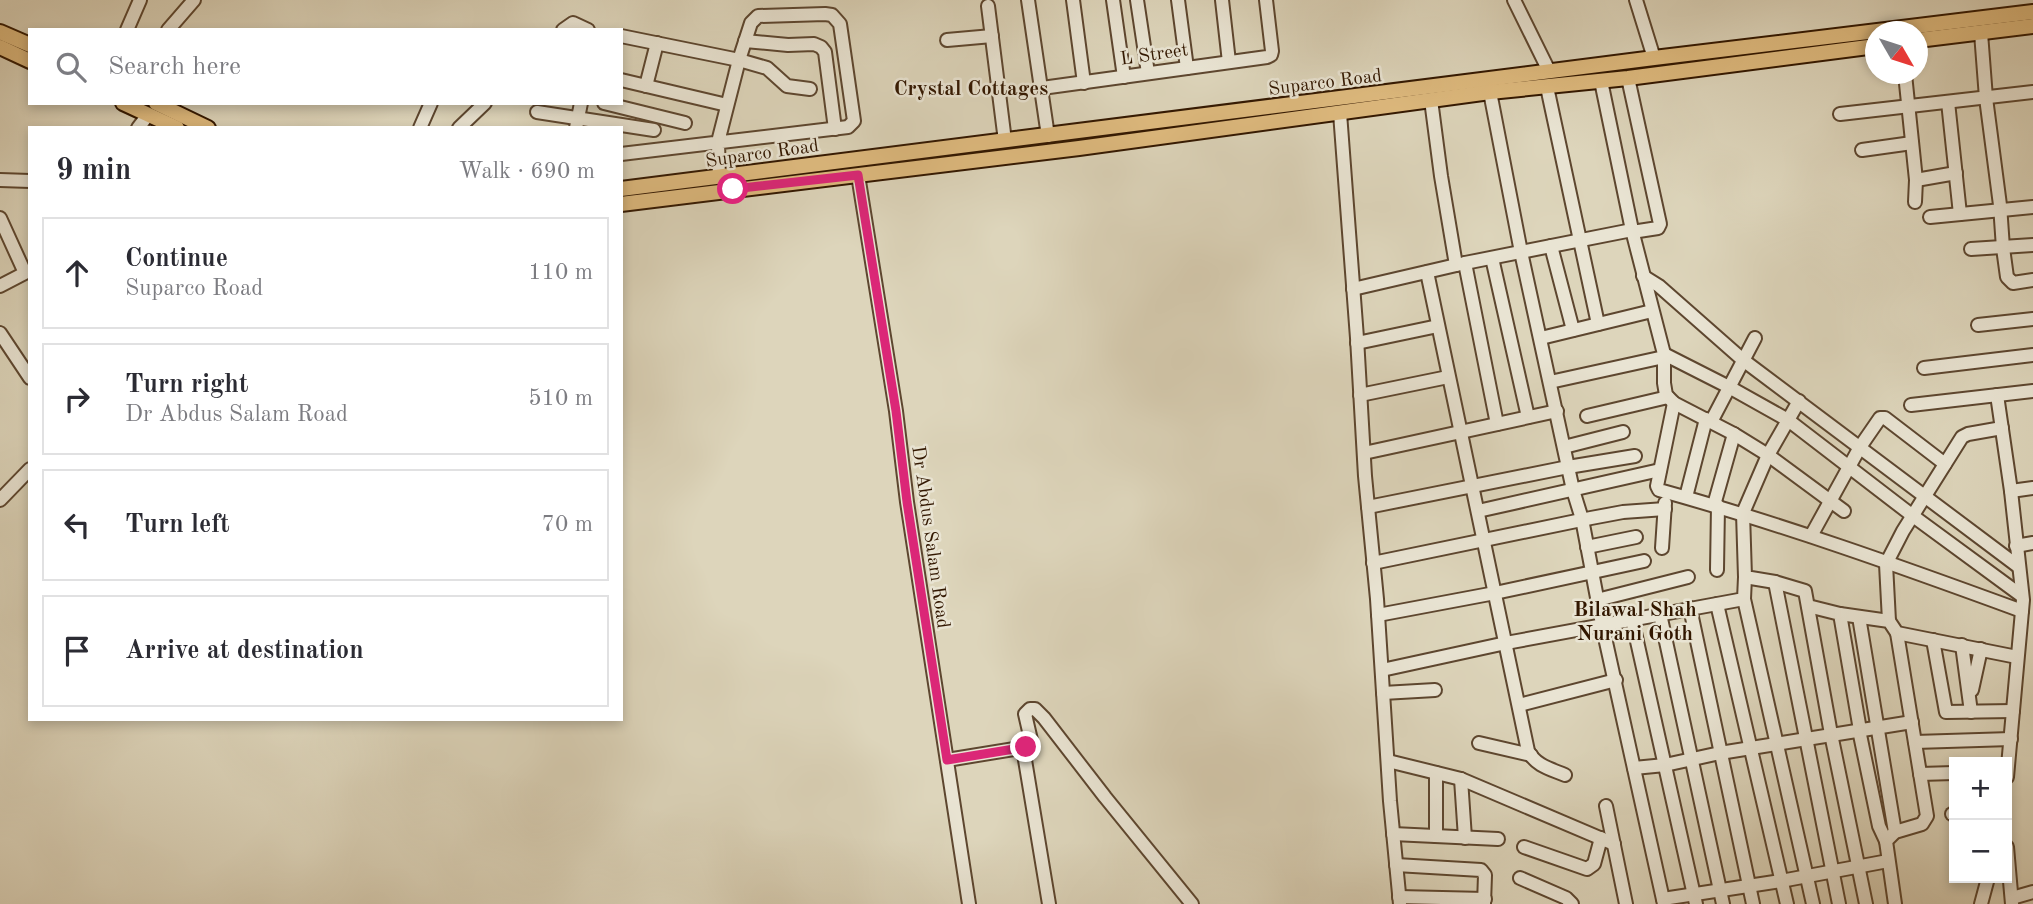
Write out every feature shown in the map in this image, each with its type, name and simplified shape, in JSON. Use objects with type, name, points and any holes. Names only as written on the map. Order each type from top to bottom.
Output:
[{"type":"main road","name":"Suparco Road","points":[[1928,26],[2033,12]]},
{"type":"main road","points":[[1928,39],[2033,26]]},
{"type":"main road","points":[[0,32],[28,44]]},
{"type":"main road","name":"Suparco Road","points":[[623,204],[854,159],[1048,136],[1136,132],[1340,113],[1431,100],[1549,71],[1865,34]]},
{"type":"main road","points":[[0,47],[28,60]]},
{"type":"main road","name":"Suparco Road","points":[[623,189],[719,177],[747,181],[858,175],[1315,101],[1472,88],[1490,92],[1547,87],[1865,47]]},
{"type":"main road","points":[[1631,77],[1632,61]]},
{"type":"main road","points":[[133,105],[202,126]]},
{"type":"main road","points":[[152,109],[174,126]]},
{"type":"street","points":[[128,28],[140,0]]},
{"type":"street","points":[[170,28],[194,0]]},
{"type":"street","points":[[1028,0],[1048,136]]},
{"type":"street","points":[[1073,0],[1084,83]]},
{"type":"street","points":[[1113,0],[1124,77]]},
{"type":"street","points":[[1138,0],[1148,73]]},
{"type":"street","points":[[1178,0],[1187,68]]},
{"type":"street","points":[[1222,0],[1229,62]]},
{"type":"street","name":"L Street","points":[[1042,88],[1270,55],[1272,51],[1266,0]]},
{"type":"street","points":[[1514,0],[1549,71]]},
{"type":"street","points":[[1636,0],[1654,58]]},
{"type":"street","points":[[988,6],[1005,141]]},
{"type":"street","points":[[623,155],[718,142],[835,129],[851,126],[854,121],[840,24],[832,15],[758,16],[751,23],[738,60],[718,142],[719,177]]},
{"type":"street","points":[[566,28],[573,23],[584,28]]},
{"type":"street","points":[[1981,33],[2007,277],[2012,283],[2033,280]]},
{"type":"street","points":[[947,40],[992,36]]},
{"type":"street","points":[[623,37],[767,68],[787,86],[810,89]]},
{"type":"street","points":[[745,41],[788,45],[814,44],[821,47],[825,52],[835,129]]},
{"type":"street","points":[[646,86],[657,43]]},
{"type":"street","points":[[1353,289],[1521,251],[1658,228],[1660,224],[1631,77]]},
{"type":"street","points":[[623,80],[727,105]]},
{"type":"street","points":[[1601,81],[1632,231],[1664,356],[1664,383],[1671,400],[1657,488],[1743,513],[2022,611]]},
{"type":"street","points":[[1906,84],[1916,180],[1915,202]]},
{"type":"street","points":[[1547,87],[1598,324]]},
{"type":"street","points":[[1490,92],[1521,251],[1573,490],[1582,519],[1591,572],[1663,902],[1695,900],[1720,890],[1888,861]]},
{"type":"street","points":[[1840,114],[2033,92]]},
{"type":"street","points":[[1431,100],[1441,176],[1497,424]]},
{"type":"street","points":[[1948,102],[1960,214]]},
{"type":"street","points":[[421,126],[429,105]]},
{"type":"street","points":[[461,126],[483,105]]},
{"type":"street","points":[[577,123],[581,105]]},
{"type":"street","points":[[612,105],[685,123]]},
{"type":"street","points":[[139,126],[152,109]]},
{"type":"street","points":[[537,112],[577,123],[610,126]]},
{"type":"street","points":[[1340,113],[1368,507],[1378,615],[1393,834],[1399,901],[1484,902],[1485,875],[1482,870],[1396,865]]},
{"type":"street","points":[[623,127],[654,130]]},
{"type":"street","points":[[1862,150],[1912,143]]},
{"type":"street","points":[[1916,180],[1956,173]]},
{"type":"street","name":"Dr Abdus Salam Road","points":[[858,175],[969,904]]},
{"type":"street","points":[[0,180],[28,182]]},
{"type":"street","points":[[1930,217],[2033,206]]},
{"type":"street","points":[[0,218],[27,277],[0,286]]},
{"type":"street","points":[[1971,250],[2033,245]]},
{"type":"street","points":[[1551,246],[1573,330]]},
{"type":"street","points":[[1492,258],[1528,417]]},
{"type":"street","points":[[1427,272],[1531,755],[1539,764],[1565,775]]},
{"type":"street","points":[[1643,276],[1743,360],[2019,567]]},
{"type":"street","points":[[1541,338],[1652,311]]},
{"type":"street","points":[[1978,325],[2033,319]]},
{"type":"street","points":[[1357,344],[1438,326]]},
{"type":"street","points":[[0,333],[28,375]]},
{"type":"street","points":[[1686,497],[1709,420],[1755,338]]},
{"type":"street","points":[[1924,368],[2033,355]]},
{"type":"street","points":[[1550,382],[1664,356],[1729,387],[1788,420],[2022,596]]},
{"type":"street","points":[[1360,394],[1448,377]]},
{"type":"street","points":[[1912,405],[2033,391]]},
{"type":"street","points":[[1997,395],[2022,596],[2009,757]]},
{"type":"street","points":[[1587,416],[1671,400],[1768,455],[1844,511]]},
{"type":"street","points":[[1799,401],[1768,455],[1743,513],[1744,599],[1814,904]]},
{"type":"street","points":[[1364,453],[1557,411]]},
{"type":"street","points":[[1811,536],[1860,447],[1878,420],[1883,417],[1945,464]]},
{"type":"street","points":[[1890,837],[1922,824],[1927,816],[1897,633],[1889,621],[1886,564],[1962,437],[2002,428]]},
{"type":"street","points":[[1564,447],[1623,432]]},
{"type":"street","points":[[1717,570],[1716,506],[1734,434]]},
{"type":"street","points":[[1368,507],[1635,456]]},
{"type":"street","points":[[1478,511],[1660,470]]},
{"type":"street","points":[[0,500],[28,471]]},
{"type":"street","points":[[2011,491],[2033,488]]},
{"type":"street","points":[[1662,548],[1665,492]]},
{"type":"street","points":[[1373,563],[1582,519],[1665,509]]},
{"type":"street","points":[[1587,547],[1636,537]]},
{"type":"street","points":[[2017,546],[2033,543]]},
{"type":"street","points":[[1378,615],[1643,561]]},
{"type":"street","points":[[1597,600],[1688,577]]},
{"type":"street","points":[[1745,577],[1805,591],[1866,904]]},
{"type":"street","points":[[1775,582],[1839,904]]},
{"type":"street","points":[[1382,670],[1602,624],[1744,599]]},
{"type":"street","points":[[1717,604],[1787,904]]},
{"type":"street","points":[[1808,607],[1889,621]]},
{"type":"street","points":[[1690,608],[1753,904]]},
{"type":"street","points":[[1660,614],[1723,904]]},
{"type":"street","points":[[1840,614],[1879,826],[1890,837]]},
{"type":"street","points":[[1859,617],[1877,727],[1890,837],[1888,861],[1895,904]]},
{"type":"street","points":[[1632,619],[1695,900]]},
{"type":"street","points":[[1897,633],[2017,657]]},
{"type":"street","points":[[1933,640],[1946,712],[2013,711]]},
{"type":"street","points":[[1962,645],[1971,712]]},
{"type":"street","points":[[1968,692],[1972,690],[1981,649]]},
{"type":"street","points":[[1519,705],[1616,680]]},
{"type":"street","points":[[1383,693],[1435,690]]},
{"type":"street","points":[[947,760],[1023,748],[1031,740],[1025,714],[1028,709],[1033,708],[1044,718],[1192,904]]},
{"type":"street","points":[[1634,768],[1665,765],[1777,743],[1912,722]]},
{"type":"street","points":[[1914,742],[2011,739]]},
{"type":"street","points":[[1479,743],[1531,755]]},
{"type":"street","points":[[1023,748],[1049,904]]},
{"type":"street","points":[[1388,761],[1461,779],[1614,844]]},
{"type":"street","points":[[1436,773],[1436,836]]},
{"type":"street","points":[[1920,774],[1949,773]]},
{"type":"street","points":[[1461,779],[1465,838]]},
{"type":"street","points":[[1606,806],[1626,904]]},
{"type":"street","points":[[1393,834],[1498,839]]},
{"type":"street","points":[[1524,847],[1587,869],[1594,864],[1601,838]]},
{"type":"street","points":[[1520,878],[1566,898],[1572,904]]},
{"type":"street","points":[[1981,904],[1987,883]]},
{"type":"street","points":[[2010,883],[2012,901],[2033,892]]},
{"type":"district","name":"Crystal Cottages","points":[[971,88]]},
{"type":"district","name":"Bilawal Shah Nurani Goth","points":[[1635,621]]},
{"type":"route","points":[[733,189],[858,175],[947,760],[1026,747]]}]
